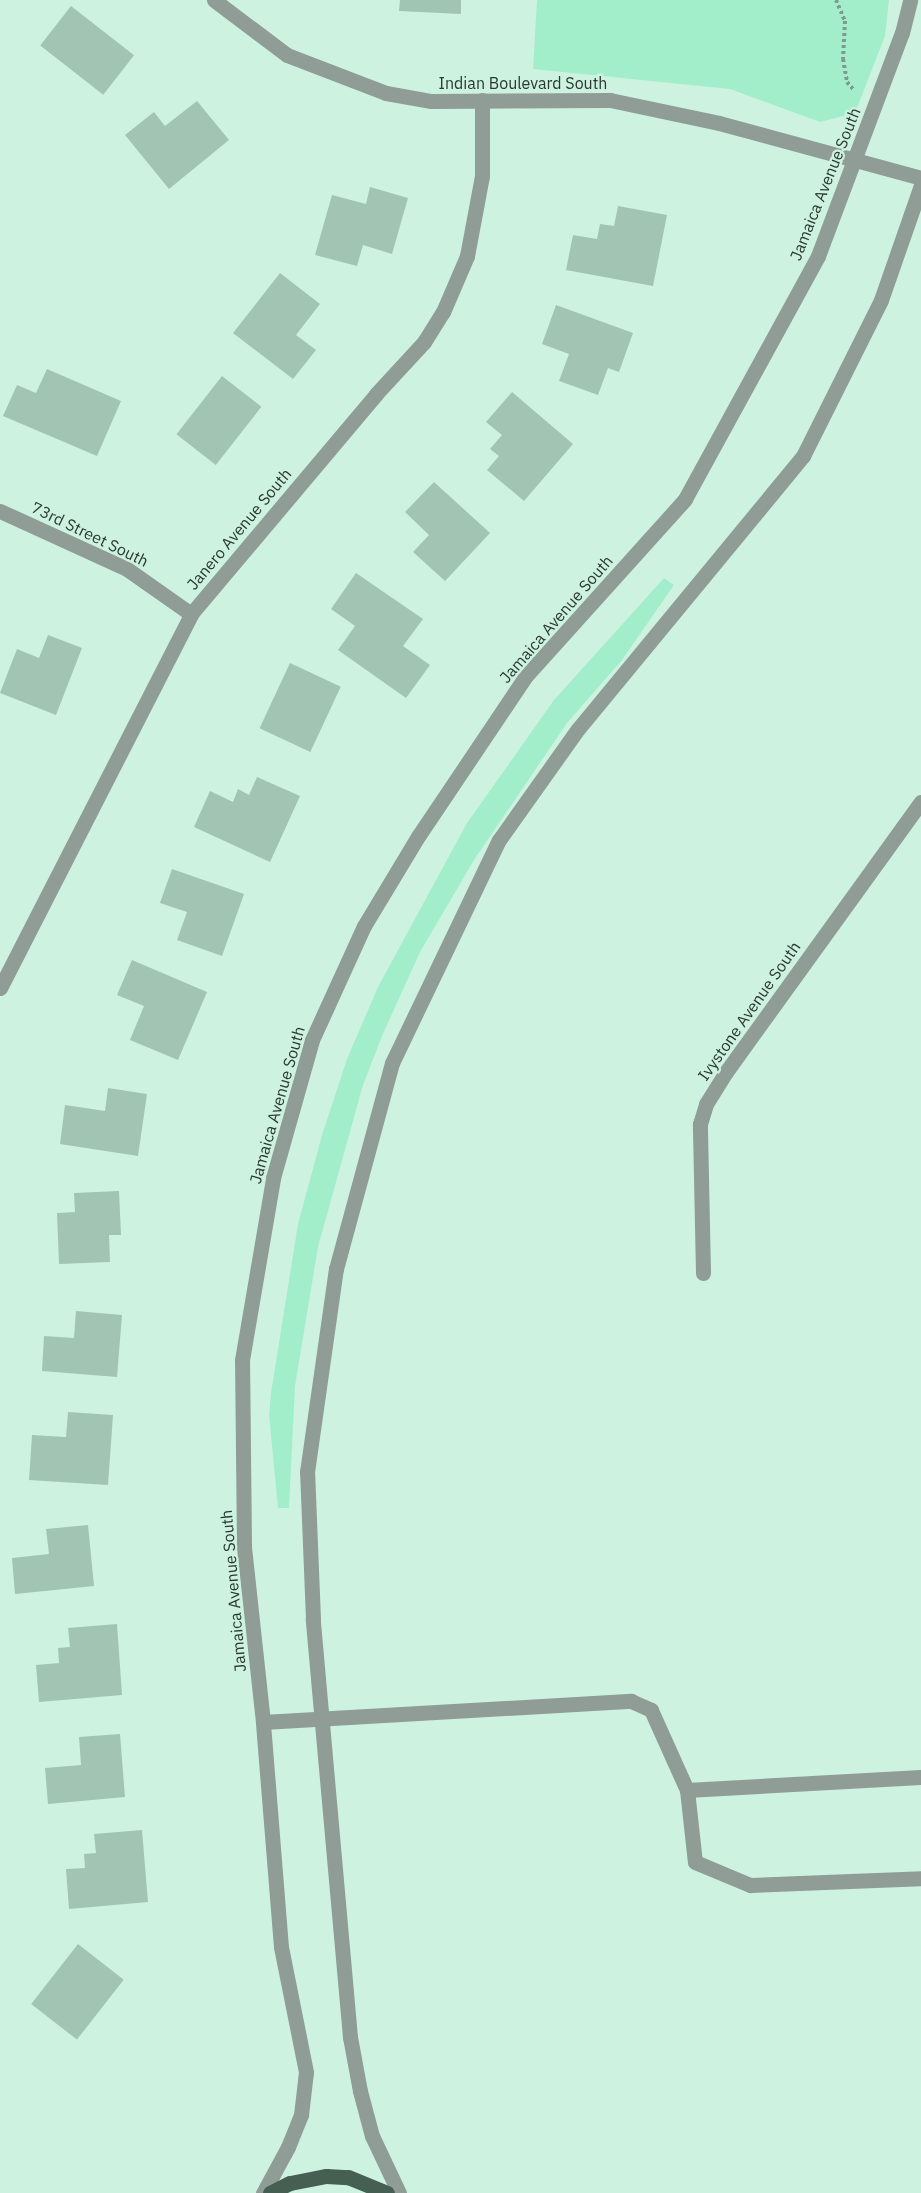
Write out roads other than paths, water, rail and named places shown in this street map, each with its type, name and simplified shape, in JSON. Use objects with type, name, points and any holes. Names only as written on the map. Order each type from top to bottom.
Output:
[{"type":"main road","points":[[270,2193],[290,2182],[326,2176],[348,2177],[387,2193]]},
{"type":"street","name":"Indian Boulevard South","points":[[214,0],[286,56],[386,93],[430,101],[610,100],[719,123],[921,178]]},
{"type":"street","name":"Jamaica Avenue South","points":[[263,2193],[296,2129],[304,2103],[306,2080],[304,2054],[281,1947],[263,1722],[244,1545],[242,1360],[273,1178],[312,1040],[364,926],[419,835],[525,677],[685,499],[818,256],[902,33],[910,0]]},
{"type":"street","name":"Janero Avenue South","points":[[0,988],[191,614],[376,394],[424,342],[443,312],[467,256],[482,176],[482,100]]},
{"type":"street","points":[[399,2193],[372,2136],[353,2054],[313,1618],[307,1472],[336,1269],[392,1063],[499,840],[578,729],[803,456],[881,300],[921,186]]},
{"type":"street","name":"73rd Street South","points":[[0,511],[127,569],[191,614]]},
{"type":"street","name":"Ivystone Avenue South","points":[[703,1273],[700,1124],[706,1104],[726,1072],[921,802]]},
{"type":"street","points":[[263,1722],[631,1701],[651,1710],[687,1790],[695,1862],[750,1885],[921,1878]]},
{"type":"street","points":[[687,1790],[921,1777]]}]
